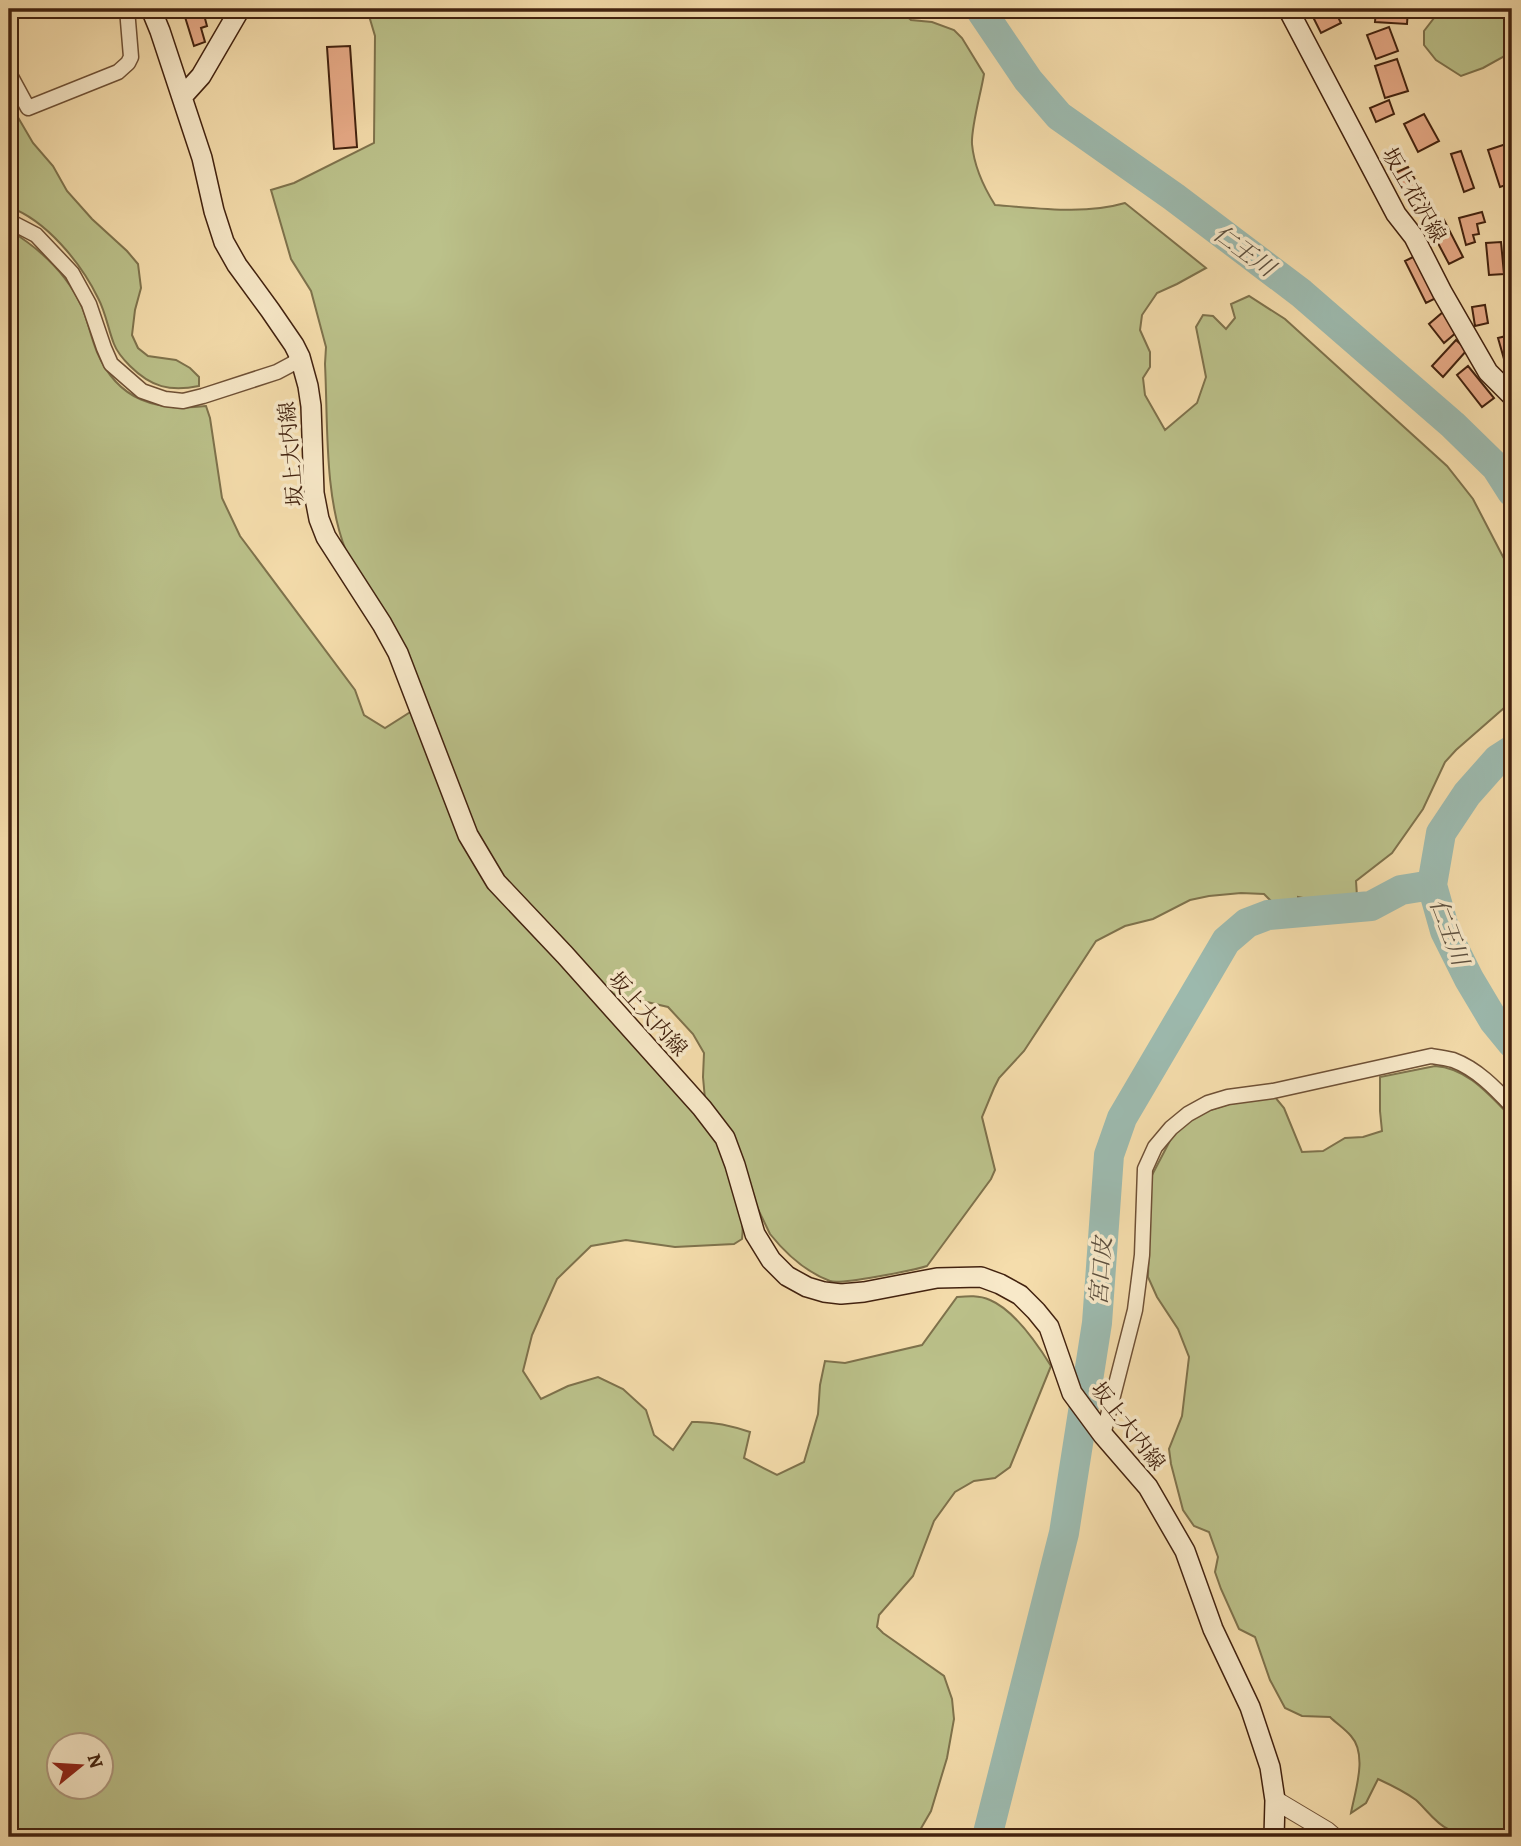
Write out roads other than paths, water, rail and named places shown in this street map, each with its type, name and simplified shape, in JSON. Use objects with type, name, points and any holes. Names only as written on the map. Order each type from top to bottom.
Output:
[{"type":"main road","name":"坂上大内線","points":[[151,9],[202,158],[224,242],[300,357],[311,406],[312,474],[319,519],[326,537],[398,653],[468,835],[496,882],[593,986],[702,1108],[725,1138],[755,1234],[771,1260],[787,1276],[807,1287],[841,1294],[937,1278],[981,1277],[1020,1295],[1036,1311],[1049,1327],[1072,1392],[1099,1430],[1148,1488],[1185,1551],[1213,1629],[1250,1707],[1270,1767],[1275,1800],[1274,1837]]},
{"type":"main road","points":[[182,97],[201,76],[240,9]]},
{"type":"main road","name":"坂上花沢線","points":[[1288,9],[1396,214],[1414,237],[1488,372],[1512,396]]},
{"type":"street","points":[[9,73],[28,108],[118,72],[131,57],[127,9]]},
{"type":"street","points":[[9,221],[36,235],[72,273],[89,304],[111,364],[142,391],[165,399],[183,401],[277,372],[300,357]]},
{"type":"street","points":[[1099,1430],[1135,1310],[1142,1255],[1145,1169],[1156,1147],[1171,1128],[1188,1114],[1208,1103],[1228,1097],[1273,1091],[1431,1056],[1452,1060],[1468,1068],[1487,1080],[1512,1106]]},
{"type":"street","points":[[1275,1800],[1334,1837]]},
{"type":"waterway","name":"仁王川","points":[[980,9],[1028,80],[1059,116],[1174,197],[1301,293],[1453,425],[1496,467],[1512,492]]},
{"type":"waterway","name":"仁王川","points":[[1512,750],[1498,759],[1467,794],[1441,833],[1432,885],[1445,931],[1469,979],[1494,1021],[1512,1043]]},
{"type":"waterway","name":"宮口皮","points":[[987,1837],[1064,1533],[1097,1323],[1109,1155],[1122,1118],[1226,941],[1247,923],[1268,915],[1371,906],[1401,890],[1432,885]]}]
